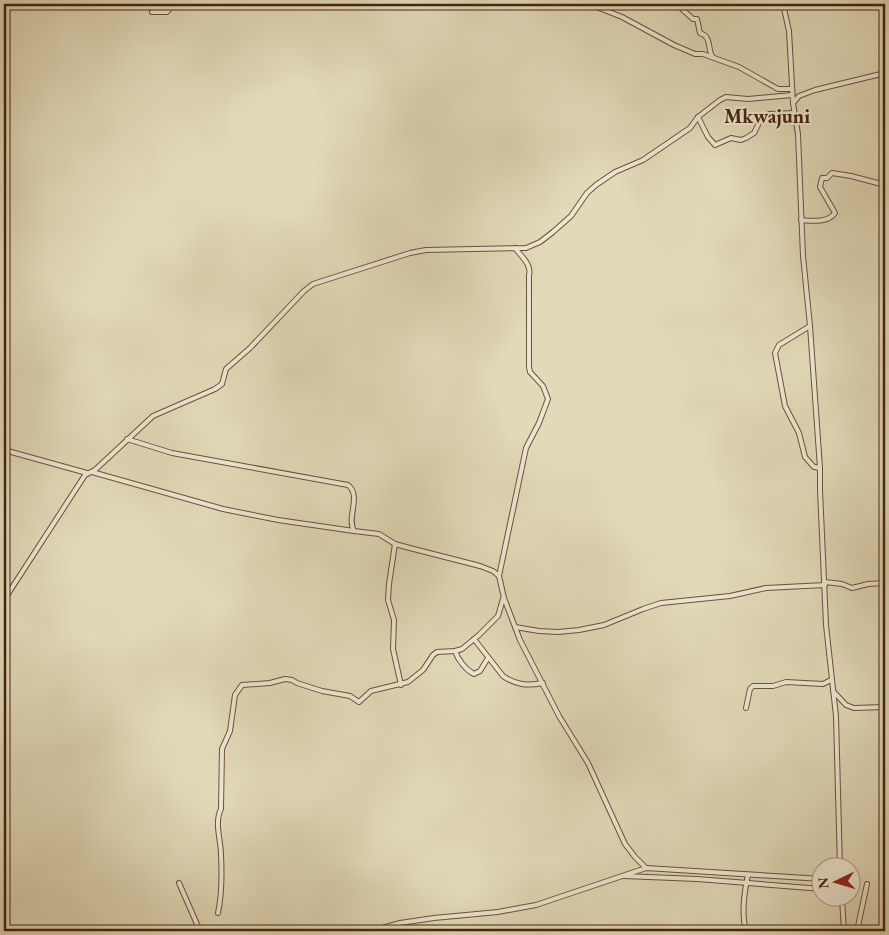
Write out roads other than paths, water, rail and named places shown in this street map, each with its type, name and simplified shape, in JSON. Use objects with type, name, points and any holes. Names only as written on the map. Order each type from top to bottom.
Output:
[{"type":"street","points":[[152,12],[166,12],[171,4]]},
{"type":"street","points":[[590,4],[622,17],[694,54],[703,54],[750,72],[778,90],[792,90]]},
{"type":"street","points":[[682,4],[682,9],[693,19],[697,19],[700,33],[706,35],[710,54],[714,58]]},
{"type":"street","points":[[784,4],[789,31],[792,95],[798,134],[805,287],[810,326],[820,468],[831,680],[836,716],[840,858]]},
{"type":"street","points":[[793,103],[799,96],[816,90],[855,82],[885,73]]},
{"type":"street","points":[[4,600],[79,483],[152,416],[215,389],[222,384],[226,369],[250,348],[304,291],[313,284],[410,253],[426,250],[526,248],[540,242],[570,216],[596,184],[615,172],[643,160],[690,128],[698,117],[720,100],[726,97],[748,100],[792,95]]},
{"type":"street","points":[[698,117],[708,137],[715,145],[731,138],[741,140],[746,138],[754,132],[760,121],[770,114],[794,113]]},
{"type":"street","points":[[801,220],[825,220],[832,217],[835,213],[820,187],[822,178],[827,178],[832,173],[885,185]]},
{"type":"street","points":[[515,248],[529,266],[531,272],[529,276],[530,372],[543,386],[548,399],[540,423],[526,448],[499,576],[504,598],[515,627],[559,716],[588,763],[625,844],[646,868]]},
{"type":"street","points":[[810,326],[779,345],[775,353],[785,406],[799,432],[804,457],[814,467],[820,468]]},
{"type":"street","points":[[128,439],[172,453],[348,485],[354,492],[351,522],[354,531]]},
{"type":"street","points":[[4,450],[223,509],[278,520],[379,534],[395,544],[480,566],[493,571],[499,576]]},
{"type":"street","points":[[395,544],[388,600],[394,620],[393,648],[401,685]]},
{"type":"street","points":[[515,627],[558,632],[579,630],[604,625],[661,603],[730,596],[766,588],[842,584],[852,588],[868,584],[885,584]]},
{"type":"street","points":[[218,913],[221,898],[221,853],[217,817],[221,809],[222,755],[230,731],[235,695],[242,685],[270,683],[285,679],[292,680],[322,691],[350,696],[359,702],[371,691],[401,685],[414,678],[423,670],[431,658],[441,650],[455,651],[462,649],[498,616],[504,598]]},
{"type":"street","points":[[474,639],[502,676],[524,686],[543,683]]},
{"type":"street","points":[[455,651],[461,661],[474,674],[480,670],[488,658]]},
{"type":"street","points":[[746,708],[750,689],[753,686],[773,686],[786,682],[824,684],[831,680]]},
{"type":"street","points":[[832,691],[846,705],[854,708],[885,707]]},
{"type":"street","points":[[372,931],[417,921],[498,912],[536,905],[646,868],[812,878]]},
{"type":"street","points":[[746,931],[744,899],[748,875]]},
{"type":"street","points":[[622,876],[697,878],[746,884],[812,888]]},
{"type":"street","points":[[179,882],[200,931]]},
{"type":"street","points":[[857,931],[867,884]]},
{"type":"street","points":[[842,908],[844,931]]},
{"type":"district","name":"Mkwajuni","points":[[767,116]]}]
